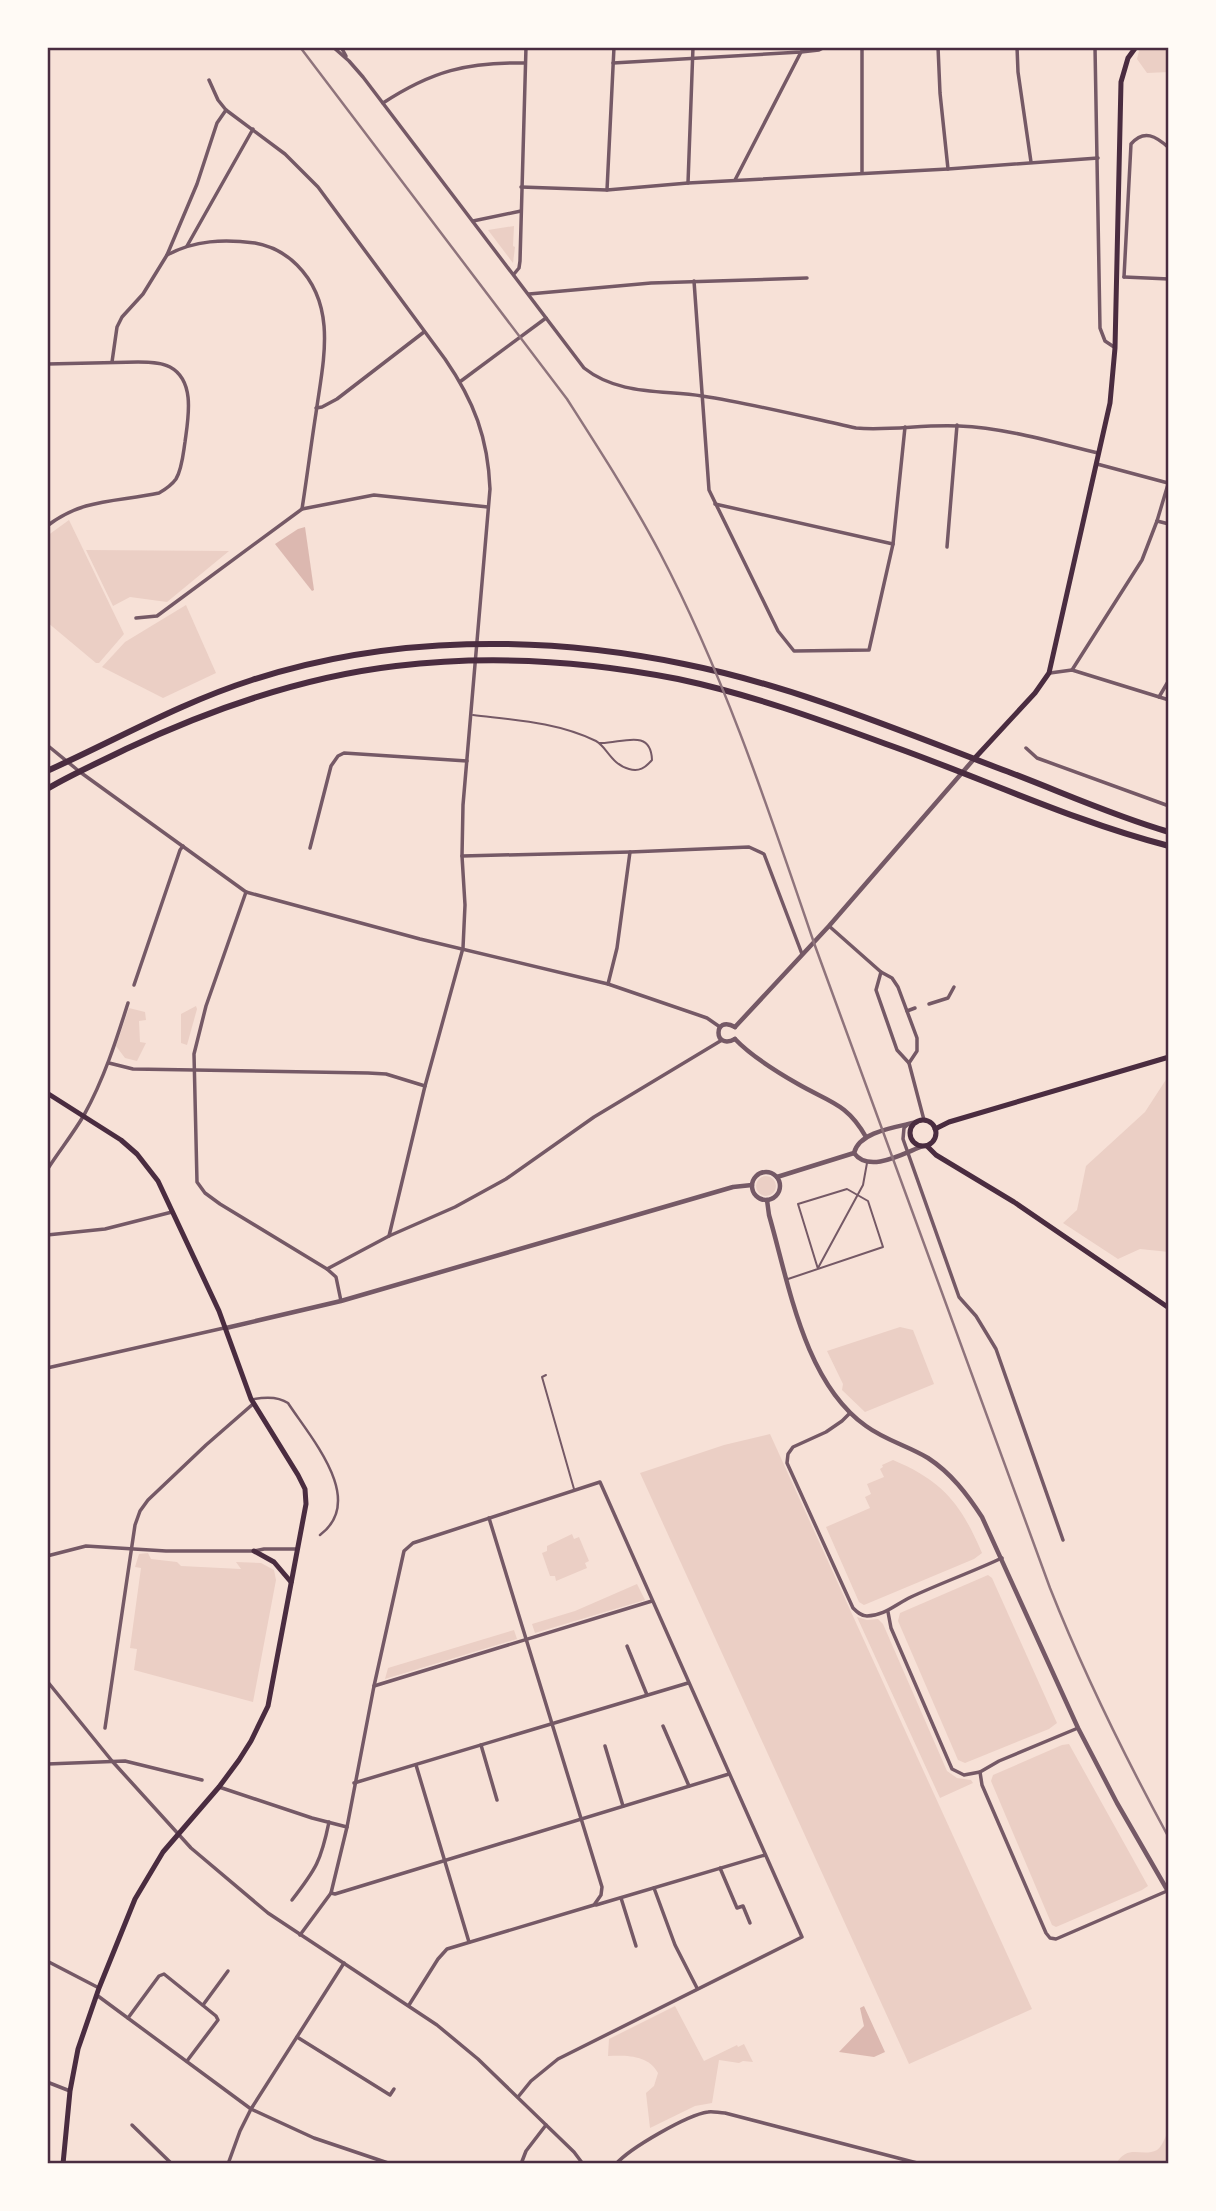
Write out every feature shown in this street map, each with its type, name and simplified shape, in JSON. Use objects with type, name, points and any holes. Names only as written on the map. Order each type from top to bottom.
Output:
[{"type":"main road","points":[[974,759],[1035,693],[1049,673],[1100,453],[1110,403],[1115,348],[1121,82],[1128,58],[1136,47]]},
{"type":"main road","points":[[47,771],[157,717],[254,680],[330,660],[402,648],[476,644],[591,649],[685,664],[750,680],[827,705],[1169,832]]},
{"type":"main road","points":[[47,789],[162,733],[213,711],[271,692],[395,666],[474,660],[547,663],[677,679],[730,692],[806,716],[1096,824],[1169,846]]},
{"type":"main road","points":[[935,1129],[949,1122],[1169,1057]]},
{"type":"main road","points":[[47,1093],[121,1140],[137,1154],[158,1181],[226,1328],[252,1402],[305,1489],[306,1504],[268,1706],[251,1741],[219,1787],[156,1863],[135,1899],[97,1992],[78,2049],[70,2091],[63,2164]]},
{"type":"main road","points":[[925,1146],[935,1138],[935,1129],[931,1123],[920,1121],[912,1126],[910,1133],[917,1144],[925,1146],[1014,1202],[1169,1308]]},
{"type":"main road","points":[[254,1551],[274,1562],[291,1582]]},
{"type":"street","points":[[334,47],[383,103],[584,368],[597,378],[624,388],[702,396],[856,428],[957,425],[1004,431],[1100,453]]},
{"type":"street","points":[[341,47],[349,61]]},
{"type":"street","points":[[514,274],[520,261],[526,47]]},
{"type":"street","points":[[607,190],[614,47]]},
{"type":"street","points":[[688,183],[693,47]]},
{"type":"street","points":[[613,63],[801,52],[825,47]]},
{"type":"street","points":[[862,47],[862,173]]},
{"type":"street","points":[[939,47],[940,93],[948,169]]},
{"type":"street","points":[[1017,47],[1031,162]]},
{"type":"street","points":[[1095,47],[1100,328],[1105,341],[1115,348]]},
{"type":"street","points":[[736,180],[801,52]]},
{"type":"street","points":[[383,103],[410,87],[447,71],[472,64],[525,63]]},
{"type":"street","points":[[209,80],[226,110],[285,155],[318,187],[461,381],[477,415],[486,446],[491,489],[463,805],[463,948],[388,1236]]},
{"type":"street","points":[[112,362],[117,327],[143,294],[167,255],[197,184],[217,123],[226,110]]},
{"type":"street","points":[[187,246],[253,129]]},
{"type":"street","points":[[1124,278],[1131,144],[1138,136],[1147,135],[1159,139],[1169,148]]},
{"type":"street","points":[[521,187],[607,190],[1098,158]]},
{"type":"street","points":[[473,220],[521,211]]},
{"type":"street","points":[[167,255],[200,242],[222,240],[260,244],[285,254],[307,275],[321,303],[325,331],[324,361],[302,509]]},
{"type":"street","points":[[1115,277],[1169,279]]},
{"type":"street","points":[[529,294],[651,283],[807,278]]},
{"type":"street","points":[[694,281],[709,490],[778,631],[794,651],[869,650],[893,544],[905,427]]},
{"type":"street","points":[[461,381],[547,317]]},
{"type":"street","points":[[316,408],[348,391],[424,332]]},
{"type":"street","points":[[47,364],[162,364],[170,367],[182,379],[188,399],[181,465],[176,479],[168,488],[159,493],[89,504],[47,526]]},
{"type":"street","points":[[947,547],[957,425]]},
{"type":"street","points":[[1072,670],[1142,560],[1168,482],[1097,464]]},
{"type":"street","points":[[136,618],[157,615],[302,509],[374,495],[488,508]]},
{"type":"street","points":[[715,504],[893,544]]},
{"type":"street","points":[[1157,521],[1169,524]]},
{"type":"street","points":[[1049,673],[1072,670],[1169,700]]},
{"type":"street","points":[[1159,697],[1169,680]]},
{"type":"street","points":[[47,745],[80,772],[246,892],[420,939],[608,984],[707,1018],[720,1027]]},
{"type":"street","points":[[1026,748],[1037,758],[1169,806]]},
{"type":"street","points":[[310,848],[329,771],[334,761],[344,753],[467,761]]},
{"type":"street","points":[[735,1027],[830,926],[974,759]]},
{"type":"street","points":[[134,985],[183,846]]},
{"type":"street","points":[[462,856],[749,847],[764,854],[803,956]]},
{"type":"street","points":[[608,984],[617,948],[630,852]]},
{"type":"street","points":[[246,892],[206,1006],[194,1054],[197,1182],[200,1188],[227,1209],[327,1269],[336,1277],[341,1301]]},
{"type":"street","points":[[830,926],[881,972],[892,978],[898,987],[917,1038],[916,1051],[909,1063]]},
{"type":"street","points":[[854,1153],[856,1146],[866,1137],[920,1121],[909,1063],[897,1050],[876,990],[881,972]]},
{"type":"street","points":[[929,1004],[947,998],[954,988]]},
{"type":"street","points":[[47,1170],[83,1116],[109,1063],[128,1003]]},
{"type":"street","points":[[907,1011],[915,1008]]},
{"type":"street","points":[[327,1269],[388,1236],[455,1207],[506,1179],[594,1117],[722,1040],[730,1042],[735,1039],[735,1027],[728,1023],[720,1027],[718,1032],[722,1040]]},
{"type":"street","points":[[735,1039],[748,1051],[799,1085],[845,1109],[853,1116],[866,1137]]},
{"type":"street","points":[[109,1063],[133,1069],[386,1074],[425,1086]]},
{"type":"street","points":[[908,1124],[903,1134],[907,1152],[959,1297],[976,1316],[996,1349],[1063,1540]]},
{"type":"street","points":[[854,1153],[867,1163],[925,1146]]},
{"type":"street","points":[[777,1177],[854,1153]]},
{"type":"street","points":[[770,1172],[777,1177],[780,1181],[779,1192],[772,1199],[767,1200],[755,1194],[752,1185],[755,1178],[770,1172]]},
{"type":"street","points":[[47,1368],[341,1301],[733,1187],[752,1185]]},
{"type":"street","points":[[767,1200],[797,1313],[819,1369],[850,1413],[886,1439],[927,1458],[946,1471],[982,1517],[1078,1728],[1168,1892],[1056,1939],[1050,1938],[982,1785],[980,1772]]},
{"type":"street","points":[[49,1235],[105,1229],[173,1212]]},
{"type":"street","points":[[105,1728],[135,1525],[140,1511],[148,1500],[252,1402],[266,1397],[288,1403],[333,1474],[338,1496],[336,1515],[334,1522],[320,1535]]},
{"type":"street","points":[[850,1413],[825,1432],[793,1447],[788,1454],[788,1463],[853,1608],[867,1616],[888,1612],[893,1606],[1002,1558]]},
{"type":"street","points":[[300,1935],[331,1893],[404,1551],[413,1543],[600,1482],[802,1937],[558,2059],[531,2081],[518,2097]]},
{"type":"street","points":[[489,1518],[602,1887],[601,1895],[594,1905]]},
{"type":"street","points":[[47,1556],[86,1546],[254,1551],[298,1549]]},
{"type":"street","points":[[374,1686],[652,1601]]},
{"type":"street","points":[[888,1612],[891,1628],[952,1769],[964,1775],[980,1772],[999,1761],[1078,1728]]},
{"type":"street","points":[[627,1646],[648,1695]]},
{"type":"street","points":[[47,1681],[112,1761],[178,1835],[268,1913],[448,2033],[575,2152],[583,2164]]},
{"type":"street","points":[[355,1783],[688,1683]]},
{"type":"street","points":[[663,1726],[689,1786]]},
{"type":"street","points":[[481,1745],[497,1800]]},
{"type":"street","points":[[605,1746],[623,1806]]},
{"type":"street","points":[[47,1764],[125,1761],[202,1780]]},
{"type":"street","points":[[416,1765],[469,1942]]},
{"type":"street","points":[[331,1893],[335,1894],[729,1774]]},
{"type":"street","points":[[219,1787],[346,1827]]},
{"type":"street","points":[[292,1900],[315,1870],[322,1854],[329,1822]]},
{"type":"street","points":[[409,2005],[442,1953],[447,1950],[765,1855]]},
{"type":"street","points":[[720,1868],[737,1908],[743,1906],[750,1923]]},
{"type":"street","points":[[654,1888],[676,1945],[697,1988]]},
{"type":"street","points":[[621,1898],[636,1946]]},
{"type":"street","points":[[47,1961],[97,1992],[251,2109],[314,2138],[391,2164]]},
{"type":"street","points":[[228,2164],[251,2109],[344,1963]]},
{"type":"street","points":[[203,2006],[228,1971]]},
{"type":"street","points":[[128,2018],[163,1974],[218,2020],[187,2061]]},
{"type":"street","points":[[297,2037],[390,2095],[394,2089]]},
{"type":"street","points":[[47,2082],[70,2091]]},
{"type":"street","points":[[616,2164],[626,2153],[650,2139],[710,2112],[725,2113],[921,2164]]},
{"type":"street","points":[[132,2125],[172,2164]]},
{"type":"street","points":[[521,2164],[526,2151],[546,2125]]},
{"type":"lane","points":[[472,715],[539,723],[599,743],[636,738],[652,752],[652,760],[646,767],[637,770],[625,768],[606,753],[599,743]]},
{"type":"lane","points":[[818,1269],[863,1185],[867,1163]]},
{"type":"lane","points":[[787,1279],[818,1269],[883,1247],[868,1201],[847,1189],[798,1204],[818,1269]]},
{"type":"lane","points":[[546,1376],[542,1377],[575,1490]]},
{"type":"shaded area","points":[[1140,47],[1169,47],[1169,72],[1147,73],[1137,59]]},
{"type":"shaded area","points":[[514,226],[515,247],[513,263],[488,230]]},
{"type":"shaded area","points":[[69,520],[124,634],[99,663],[47,622],[47,536]]},
{"type":"shaded area","points":[[305,527],[314,590],[312,591],[275,544]]},
{"type":"shaded area","points":[[86,550],[229,551],[167,602],[130,597],[113,606]]},
{"type":"shaded area","points":[[186,605],[216,673],[163,698],[102,667],[125,642]]},
{"type":"shaded area","points":[[196,1006],[187,1045],[181,1043],[181,1014]]},
{"type":"shaded area","points":[[129,1008],[145,1012],[146,1020],[139,1021],[140,1042],[146,1043],[137,1061],[125,1058],[116,1046]]},
{"type":"shaded area","points":[[1169,1075],[1169,1252],[1140,1249],[1118,1259],[1063,1223],[1077,1210],[1086,1166],[1145,1112]]},
{"type":"shaded area","points":[[766,1176],[773,1179],[776,1186],[773,1193],[766,1196],[759,1193],[756,1186],[759,1179]]},
{"type":"shaded area","points":[[900,1327],[913,1330],[934,1384],[865,1412],[842,1390],[843,1384],[827,1351]]},
{"type":"shaded area","points":[[770,1434],[1032,2009],[909,2064],[640,1473],[724,1445]]},
{"type":"shaded area","points":[[893,1460],[925,1476],[948,1496],[966,1521],[982,1553],[974,1559],[864,1605],[859,1602],[826,1527],[870,1508],[865,1497],[871,1494],[867,1484],[884,1477],[880,1469],[882,1465]]},
{"type":"shaded area","points":[[572,1534],[574,1539],[579,1537],[589,1561],[585,1563],[587,1568],[556,1581],[555,1576],[550,1576],[542,1553],[547,1551],[547,1546]]},
{"type":"shaded area","points":[[148,1553],[151,1559],[177,1562],[181,1566],[241,1569],[236,1562],[261,1563],[274,1570],[276,1580],[253,1702],[134,1670],[137,1649],[130,1648],[141,1568],[135,1567],[139,1554]]},
{"type":"shaded area","points":[[988,1575],[992,1578],[1057,1723],[1049,1729],[965,1763],[958,1760],[898,1621],[900,1613]]},
{"type":"shaded area","points":[[637,1584],[645,1600],[535,1633],[532,1624],[575,1611]]},
{"type":"shaded area","points":[[857,1617],[878,1619],[883,1624],[947,1771],[957,1778],[971,1780],[973,1783],[940,1798]]},
{"type":"shaded area","points":[[514,1630],[517,1639],[385,1679],[388,1668]]},
{"type":"shaded area","points":[[1069,1744],[1148,1886],[1056,1927],[1052,1925],[991,1781],[993,1775]]},
{"type":"shaded area","points":[[675,2006],[704,2061],[744,2044],[753,2062],[719,2060],[712,2103],[695,2106],[650,2128],[646,2093],[654,2086],[658,2073],[643,2059],[608,2056],[609,2039]]},
{"type":"shaded area","points":[[864,2006],[885,2052],[874,2057],[839,2052],[864,2026],[860,2008]]},
{"type":"shaded area","points":[[1169,2130],[1169,2164],[1116,2164],[1130,2152],[1157,2150]]},
{"type":"railway","points":[[300,47],[567,399],[638,514],[683,600],[744,745],[1050,1588],[1106,1715],[1169,1838]]}]
